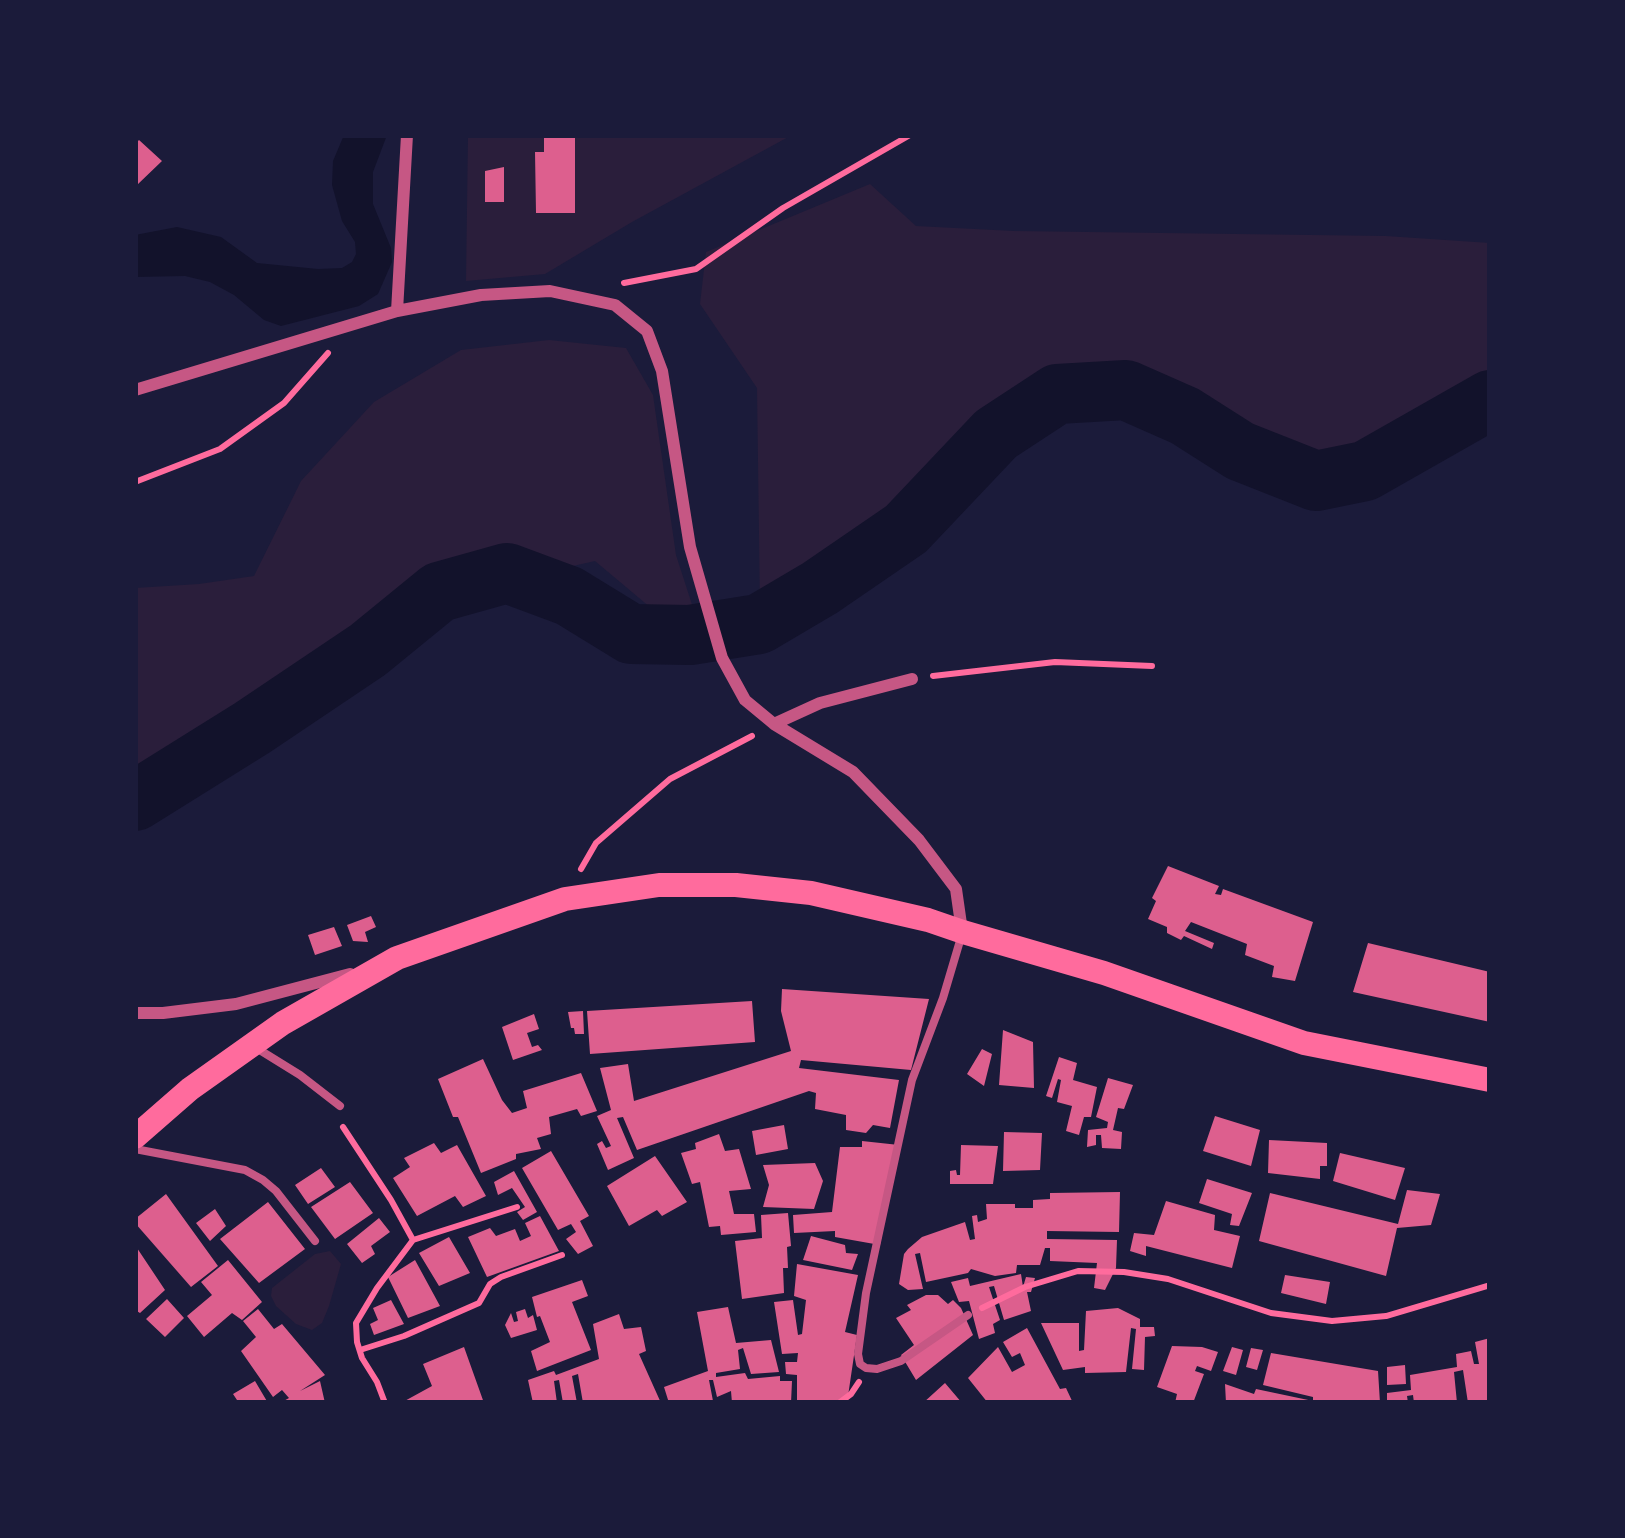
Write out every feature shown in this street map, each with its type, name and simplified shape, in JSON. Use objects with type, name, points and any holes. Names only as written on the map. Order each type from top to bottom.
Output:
[{"type":"highway","points":[[135,1137],[251,1045],[397,958],[565,899],[659,885],[812,892],[928,920],[1104,973],[1304,1043],[1490,1080]]},
{"type":"street","points":[[397,311],[407,135]]},
{"type":"street","points":[[135,390],[397,311],[482,295],[550,291],[615,305],[647,331],[662,371],[690,547],[722,658],[745,700],[774,724],[853,772],[919,840],[956,889],[963,932]]},
{"type":"street","points":[[774,724],[820,703],[912,679]]},
{"type":"street","points":[[135,1013],[236,1004],[327,982],[397,958]]},
{"type":"lane","points":[[963,932],[912,1080],[866,1294],[860,1364],[878,1369],[901,1361],[968,1315]]},
{"type":"lane","points":[[251,1045],[340,1106]]},
{"type":"lane","points":[[135,1149],[245,1170],[276,1191],[315,1241]]},
{"type":"path","points":[[570,293],[696,269],[783,208],[910,135]]},
{"type":"path","points":[[135,482],[220,449],[284,403],[323,361],[342,328]]},
{"type":"path","points":[[912,679],[1055,662],[1151,666]]},
{"type":"path","points":[[565,899],[596,843],[670,779],[774,724]]},
{"type":"path","points":[[340,1106],[343,1129],[413,1240]]},
{"type":"path","points":[[385,1403],[360,1349],[356,1323],[376,1288],[413,1240],[517,1207]]},
{"type":"path","points":[[360,1349],[404,1336],[478,1303],[501,1276],[562,1255]]},
{"type":"path","points":[[968,1315],[1025,1287],[1078,1271],[1168,1280],[1270,1313],[1332,1322],[1386,1316],[1490,1285]]},
{"type":"shaded area","points":[[344,135],[387,135],[373,172],[373,204],[392,262],[378,294],[359,306],[281,326],[264,320],[210,282],[185,276],[135,277],[135,235],[177,227],[221,237],[257,263],[318,269],[342,268],[352,262],[355,242],[342,221],[332,185],[333,161]]},
{"type":"shaded area","points":[[468,135],[792,135],[545,274],[466,281]]},
{"type":"shaded area","points":[[870,184],[916,226],[1386,236],[1490,243],[1490,380],[1366,459],[1317,471],[1251,444],[1187,400],[1128,376],[1052,380],[981,418],[893,528],[760,608],[757,388],[700,304],[706,252]]},
{"type":"shaded area","points":[[549,340],[626,348],[653,395],[676,555],[697,620],[657,613],[595,561],[551,571],[511,558],[429,587],[366,641],[135,788],[135,588],[254,576],[301,481],[374,402],[461,350]]},
{"type":"shaded area","points":[[330,1251],[341,1264],[322,1323],[312,1330],[296,1324],[276,1306],[272,1288],[315,1254]]},
{"type":"building","points":[[575,136],[575,213],[536,213],[535,152],[544,152],[544,138]]},
{"type":"building","points":[[139,140],[162,161],[137,185],[135,144]]},
{"type":"building","points":[[504,167],[504,202],[485,202],[485,171]]},
{"type":"building","points":[[1168,866],[1219,886],[1215,894],[1221,895],[1223,889],[1313,922],[1295,981],[1272,977],[1274,966],[1245,955],[1247,944],[1191,922],[1185,931],[1214,943],[1212,949],[1184,936],[1181,940],[1148,919],[1156,901],[1152,898]]},
{"type":"building","points":[[371,916],[376,927],[365,932],[368,942],[353,941],[347,925]]},
{"type":"building","points":[[334,927],[342,946],[315,955],[308,935]]},
{"type":"building","points":[[1368,943],[1490,972],[1490,1022],[1353,992]]},
{"type":"building","points":[[782,989],[929,999],[911,1070],[801,1060],[799,1068],[899,1080],[890,1128],[873,1125],[866,1133],[846,1130],[846,1115],[815,1109],[816,1093],[809,1091],[637,1150],[623,1117],[617,1118],[634,1158],[608,1170],[597,1144],[602,1141],[606,1148],[611,1146],[597,1116],[611,1110],[600,1068],[628,1064],[634,1101],[791,1051],[781,1011]]},
{"type":"building","points":[[752,1001],[755,1042],[590,1054],[587,1011]]},
{"type":"building","points":[[583,1011],[584,1034],[575,1034],[568,1012]]},
{"type":"building","points":[[534,1014],[539,1029],[527,1033],[532,1047],[538,1045],[542,1050],[513,1060],[502,1027]]},
{"type":"building","points":[[1003,1030],[1033,1042],[1034,1088],[999,1085]]},
{"type":"building","points":[[982,1049],[992,1054],[984,1086],[967,1074]]},
{"type":"building","points":[[1059,1057],[1077,1063],[1073,1080],[1097,1087],[1091,1117],[1084,1117],[1079,1135],[1066,1131],[1072,1106],[1057,1102],[1061,1080],[1052,1098],[1046,1096]]},
{"type":"building","points":[[483,1059],[512,1113],[527,1108],[523,1091],[581,1073],[597,1111],[581,1116],[577,1109],[549,1117],[551,1134],[537,1138],[541,1149],[516,1154],[516,1159],[481,1173],[438,1079]]},
{"type":"building","points":[[1108,1078],[1133,1085],[1124,1109],[1118,1108],[1113,1130],[1122,1132],[1121,1149],[1102,1148],[1101,1135],[1096,1135],[1096,1145],[1087,1147],[1088,1130],[1107,1128],[1108,1122],[1096,1117]]},
{"type":"building","points":[[1215,1116],[1260,1130],[1251,1166],[1203,1151]]},
{"type":"building","points":[[784,1125],[788,1149],[756,1155],[752,1131]]},
{"type":"building","points":[[1004,1132],[1042,1133],[1040,1170],[1003,1171]]},
{"type":"building","points":[[719,1134],[725,1151],[739,1149],[751,1189],[729,1191],[734,1214],[754,1214],[756,1232],[721,1235],[720,1226],[709,1227],[700,1182],[692,1184],[681,1153]]},
{"type":"building","points":[[1269,1140],[1327,1143],[1327,1166],[1320,1166],[1320,1179],[1268,1173]]},
{"type":"building","points":[[862,1141],[899,1145],[880,1245],[835,1237],[835,1231],[794,1233],[793,1215],[832,1212],[840,1147],[862,1147]]},
{"type":"building","points":[[434,1143],[441,1153],[457,1145],[486,1196],[463,1207],[455,1196],[417,1216],[393,1178],[410,1167],[404,1158]]},
{"type":"building","points":[[961,1145],[998,1146],[993,1184],[950,1184],[950,1171],[960,1175]]},
{"type":"building","points":[[551,1151],[589,1216],[580,1221],[593,1246],[578,1254],[566,1239],[576,1232],[571,1224],[558,1230],[522,1168]]},
{"type":"building","points":[[1340,1153],[1405,1168],[1395,1200],[1333,1181]]},
{"type":"building","points":[[655,1156],[687,1202],[662,1216],[657,1210],[629,1226],[607,1186]]},
{"type":"building","points":[[815,1163],[823,1181],[814,1209],[763,1207],[769,1185],[763,1165]]},
{"type":"building","points":[[321,1168],[335,1187],[308,1204],[295,1185]]},
{"type":"building","points":[[514,1171],[537,1212],[523,1220],[517,1212],[525,1207],[512,1188],[498,1195],[494,1182]]},
{"type":"building","points":[[1207,1179],[1252,1193],[1239,1226],[1230,1225],[1232,1214],[1199,1203]]},
{"type":"building","points":[[350,1182],[373,1213],[335,1239],[311,1207]]},
{"type":"building","points":[[1407,1190],[1440,1194],[1431,1225],[1397,1228],[1386,1276],[1259,1241],[1270,1193],[1398,1224]]},
{"type":"building","points":[[1120,1192],[1119,1232],[1047,1231],[1047,1239],[1117,1240],[1116,1268],[1105,1290],[1094,1288],[1097,1263],[1050,1261],[1050,1248],[1045,1248],[1040,1265],[1017,1265],[1016,1273],[995,1276],[971,1269],[926,1282],[920,1253],[915,1254],[923,1289],[908,1290],[899,1284],[908,1249],[922,1237],[965,1222],[970,1240],[975,1239],[972,1216],[977,1215],[978,1222],[987,1219],[986,1204],[1033,1208],[1033,1200],[1050,1199],[1050,1193]]},
{"type":"building","points":[[166,1194],[218,1266],[191,1287],[135,1223]]},
{"type":"building","points":[[1166,1201],[1215,1215],[1214,1230],[1240,1236],[1232,1268],[1146,1246],[1146,1256],[1130,1251],[1134,1233],[1154,1235]]},
{"type":"building","points":[[268,1202],[305,1249],[259,1283],[220,1239]]},
{"type":"building","points":[[215,1209],[226,1226],[210,1241],[196,1223]]},
{"type":"building","points":[[788,1213],[791,1246],[787,1247],[788,1268],[783,1268],[784,1293],[742,1299],[735,1241],[762,1238],[761,1215]]},
{"type":"building","points":[[540,1216],[559,1251],[487,1277],[468,1237],[490,1228],[496,1236],[515,1229],[520,1241],[531,1236],[525,1223]]},
{"type":"building","points":[[379,1218],[390,1232],[371,1246],[375,1254],[362,1263],[347,1244]]},
{"type":"building","points":[[811,1236],[845,1245],[846,1253],[858,1254],[852,1270],[803,1260]]},
{"type":"building","points":[[449,1237],[470,1273],[439,1286],[419,1253]]},
{"type":"building","points":[[135,1245],[165,1290],[140,1313],[135,1310]]},
{"type":"building","points":[[228,1260],[262,1302],[242,1320],[232,1313],[204,1337],[187,1316],[212,1295],[201,1282]]},
{"type":"building","points":[[415,1260],[440,1306],[408,1318],[388,1277]]},
{"type":"building","points":[[797,1264],[858,1275],[845,1332],[857,1335],[847,1403],[797,1403],[797,1375],[786,1374],[785,1362],[797,1362],[798,1353],[782,1354],[774,1302],[793,1300],[798,1335],[802,1334],[806,1300],[794,1296]]},
{"type":"building","points":[[1021,1274],[1023,1287],[1026,1277],[1035,1278],[1027,1292],[1031,1311],[1004,1320],[994,1286],[989,1287],[1000,1320],[993,1324],[995,1333],[979,1339],[969,1301],[959,1302],[951,1282],[968,1278],[970,1286]]},
{"type":"building","points":[[1285,1275],[1330,1282],[1326,1304],[1281,1293]]},
{"type":"building","points":[[582,1280],[588,1296],[572,1302],[591,1350],[537,1371],[531,1351],[550,1342],[532,1297]]},
{"type":"building","points":[[926,1295],[938,1295],[948,1304],[953,1300],[973,1335],[916,1380],[901,1355],[914,1345],[896,1318],[911,1310],[907,1305]]},
{"type":"building","points":[[167,1299],[184,1318],[165,1337],[146,1319]]},
{"type":"building","points":[[391,1300],[404,1324],[374,1335],[370,1324],[378,1320],[373,1308]]},
{"type":"building","points":[[728,1307],[736,1343],[771,1340],[779,1372],[751,1374],[743,1348],[738,1350],[740,1369],[716,1373],[716,1377],[780,1376],[780,1381],[792,1381],[791,1403],[732,1403],[731,1391],[717,1397],[713,1380],[709,1380],[713,1401],[669,1403],[664,1387],[708,1371],[697,1312]]},
{"type":"building","points":[[1118,1308],[1140,1319],[1140,1327],[1154,1327],[1155,1336],[1145,1337],[1144,1370],[1132,1369],[1136,1329],[1131,1328],[1126,1372],[1085,1373],[1085,1367],[1063,1370],[1041,1323],[1079,1323],[1079,1351],[1084,1350],[1086,1311]]},
{"type":"building","points":[[258,1309],[274,1329],[282,1324],[325,1375],[300,1391],[320,1381],[325,1403],[280,1403],[289,1398],[282,1390],[273,1397],[241,1351],[256,1337],[243,1321]]},
{"type":"building","points":[[525,1309],[528,1318],[533,1315],[537,1330],[511,1338],[505,1325],[511,1313],[514,1322],[518,1321],[516,1312]]},
{"type":"building","points":[[619,1314],[624,1329],[641,1327],[646,1351],[639,1354],[661,1403],[583,1403],[578,1374],[572,1376],[577,1403],[563,1403],[559,1380],[554,1381],[557,1403],[533,1403],[528,1380],[599,1359],[593,1324]]},
{"type":"building","points":[[1027,1328],[1060,1389],[1066,1388],[1073,1403],[988,1403],[968,1378],[998,1347],[1012,1372],[1025,1365],[1020,1353],[1012,1357],[1003,1342]]},
{"type":"building","points":[[1490,1338],[1490,1403],[1468,1403],[1463,1370],[1454,1372],[1457,1403],[1414,1403],[1413,1395],[1407,1396],[1408,1403],[1387,1403],[1387,1393],[1411,1390],[1410,1375],[1457,1367],[1456,1354],[1471,1351],[1474,1364],[1479,1364],[1475,1342]]},
{"type":"building","points":[[1172,1346],[1218,1352],[1211,1371],[1197,1366],[1195,1371],[1204,1374],[1193,1403],[1175,1403],[1177,1394],[1157,1387]]},
{"type":"building","points":[[464,1347],[484,1403],[401,1403],[432,1386],[423,1364]]},
{"type":"building","points":[[1232,1347],[1243,1350],[1236,1375],[1223,1371]]},
{"type":"building","points":[[1251,1348],[1263,1350],[1257,1370],[1246,1367]]},
{"type":"building","points":[[1271,1353],[1378,1371],[1380,1403],[1226,1403],[1225,1384],[1254,1394],[1256,1389],[1313,1401],[1313,1397],[1263,1385]]},
{"type":"building","points":[[1405,1365],[1406,1384],[1387,1385],[1387,1367]]},
{"type":"building","points":[[255,1381],[268,1403],[239,1403],[233,1394]]},
{"type":"building","points":[[945,1383],[962,1403],[923,1403]]},
{"type":"waterway","points":[[135,801],[368,650],[439,592],[507,573],[569,596],[631,634],[690,635],[759,624],[906,529],[996,434],[1057,394],[1126,390],[1185,416],[1240,451],[1316,481],[1365,471],[1490,400]]}]
